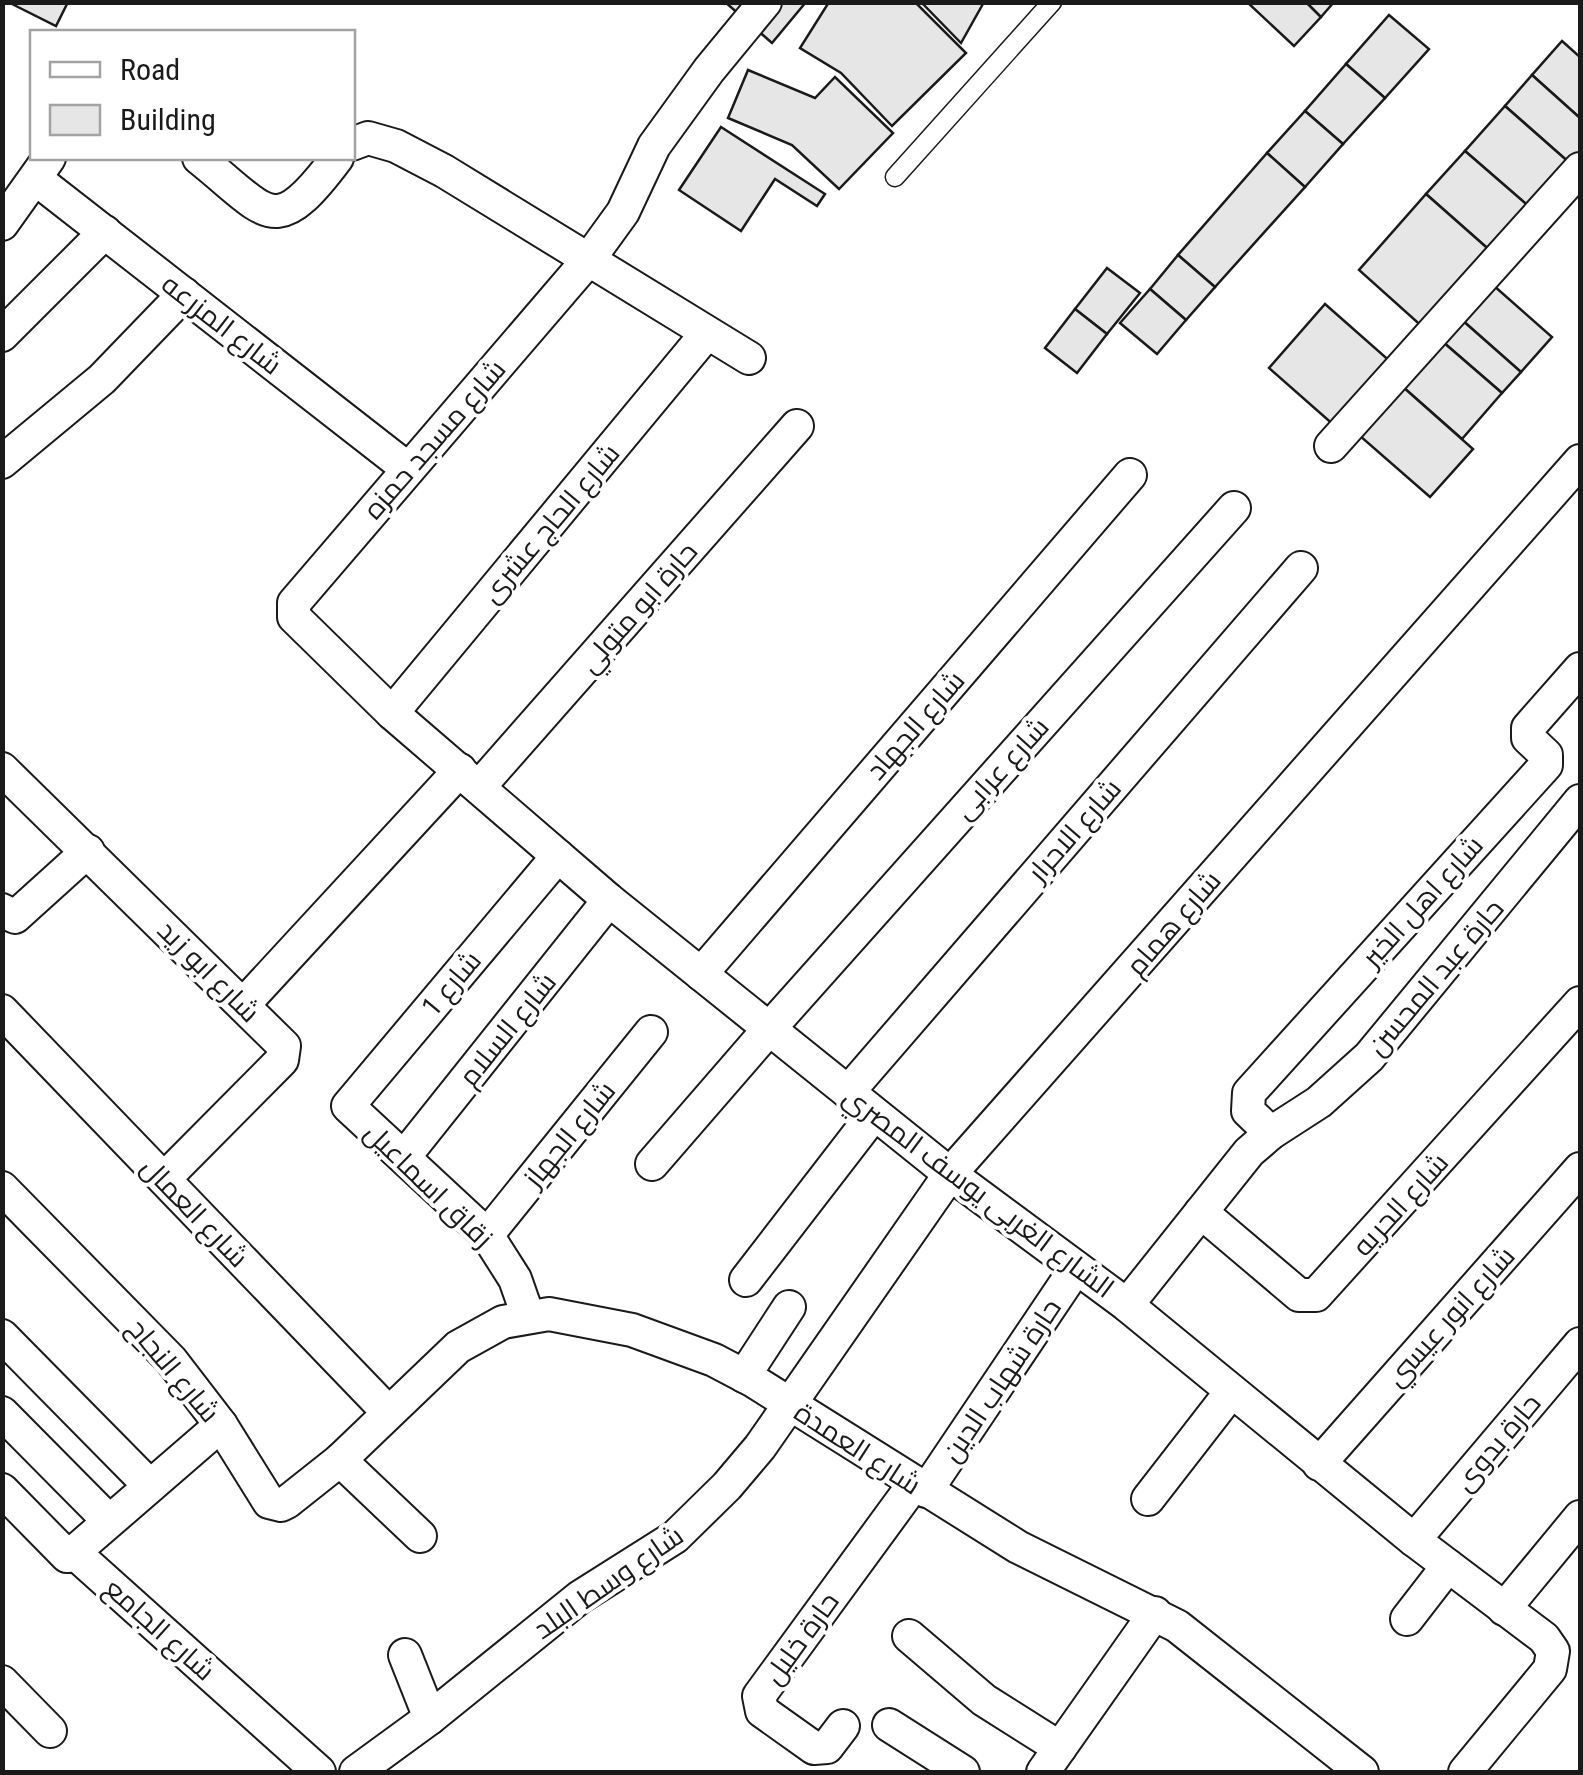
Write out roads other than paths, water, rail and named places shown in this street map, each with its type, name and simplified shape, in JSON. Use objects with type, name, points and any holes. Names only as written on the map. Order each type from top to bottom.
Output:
[{"type":"street","name":"شارع مسجد حمزه","points":[[298,623],[292,610],[294,602],[588,260],[623,212],[654,146],[765,2]]},
{"type":"street","points":[[355,143],[368,138],[396,146],[444,171],[749,358]]},
{"type":"street","points":[[200,160],[248,198],[280,214],[314,189],[336,160]]},
{"type":"street","points":[[2,224],[42,168]]},
{"type":"street","name":"شارع المزرعه","points":[[42,168],[104,232],[408,470]]},
{"type":"street","points":[[1330,446],[1580,169]]},
{"type":"street","points":[[2,335],[104,232]]},
{"type":"street","points":[[2,462],[102,379],[184,294]]},
{"type":"street","name":"شارع الحاج عشرى","points":[[392,712],[707,333]]},
{"type":"street","name":"حارة ابو متولي","points":[[244,1004],[469,779],[797,426]]},
{"type":"street","name":"شارع همام","points":[[790,1404],[950,1174],[1580,461]]},
{"type":"street","name":"شارع الجهاد","points":[[700,974],[1130,475]]},
{"type":"street","name":"شارع عرابى","points":[[652,1164],[1234,508]]},
{"type":"street","name":"شارع الاحرار","points":[[848,1092],[1301,568]]},
{"type":"street","name":"الشارع الغربى يوسف المصري","points":[[298,623],[392,712],[609,900],[950,1174],[1127,1306],[1414,1540],[1544,1638],[1553,1652],[1545,1676],[1465,1772]]},
{"type":"street","name":"شارع اهل الخير","points":[[1272,1133],[1248,1110],[1249,1093],[1546,765],[1546,756],[1528,738],[1528,728],[1580,669]]},
{"type":"street","name":"شارع ابو زيد","points":[[3,770],[284,1046],[282,1060],[164,1180]]},
{"type":"street","name":"حارة عبد المحسن","points":[[1127,1306],[1249,1152],[1319,1102],[1370,1057],[1580,801]]},
{"type":"street","points":[[2,910],[15,917],[88,851]]},
{"type":"street","name":"شارع 1","points":[[351,1110],[350,1102],[558,856]]},
{"type":"street","name":"شارع السلام","points":[[404,1157],[609,900]]},
{"type":"street","name":"شارع الحريه","points":[[1201,1212],[1299,1294],[1316,1295],[1580,1004]]},
{"type":"street","name":"شارع العمال","points":[[2,1012],[388,1412]]},
{"type":"street","name":"شارع الجهاز","points":[[486,1235],[651,1032]]},
{"type":"street","name":"زقاق اسماعيل","points":[[351,1110],[486,1235],[514,1279],[528,1316]]},
{"type":"street","points":[[746,1280],[874,1114]]},
{"type":"street","name":"شارع انور عيسي","points":[[1319,1464],[1580,1169]]},
{"type":"street","name":"شارع النجاح","points":[[2,1188],[171,1360],[221,1425],[265,1498],[275,1505],[287,1502],[340,1460]]},
{"type":"street","name":"حارة شهاب الدين","points":[[920,1488],[1076,1268]]},
{"type":"street","points":[[744,1376],[789,1307]]},
{"type":"street","name":"شارع العمدة","points":[[340,1460],[458,1346],[479,1332],[528,1316],[569,1316],[632,1330],[744,1376],[1018,1547],[1155,1612],[1202,1643],[1362,1772]]},
{"type":"street","points":[[2,1336],[150,1486]]},
{"type":"street","name":"حارة بدوى","points":[[1414,1540],[1580,1344]]},
{"type":"street","points":[[1148,1498],[1231,1392]]},
{"type":"street","name":"شارع وسط البلد","points":[[356,1772],[430,1718],[580,1596],[684,1530],[738,1473],[790,1404]]},
{"type":"street","points":[[2,1412],[109,1522]]},
{"type":"street","points":[[73,1553],[221,1425]]},
{"type":"street","points":[[340,1460],[420,1536]]},
{"type":"street","name":"حارة خليل","points":[[844,1726],[827,1747],[818,1749],[762,1710],[759,1696],[920,1488]]},
{"type":"street","name":"شارع الجامع","points":[[2,1490],[67,1556],[73,1553],[319,1772]]},
{"type":"street","points":[[1504,1608],[1580,1517]]},
{"type":"street","points":[[1407,1619],[1448,1566]]},
{"type":"street","points":[[909,1636],[1052,1760],[1155,1612]]},
{"type":"street","points":[[405,1655],[430,1718]]},
{"type":"street","points":[[2,1682],[50,1732]]},
{"type":"street","points":[[889,1725],[962,1772]]},
{"type":"lane","points":[[895,177],[1052,2]]}]
